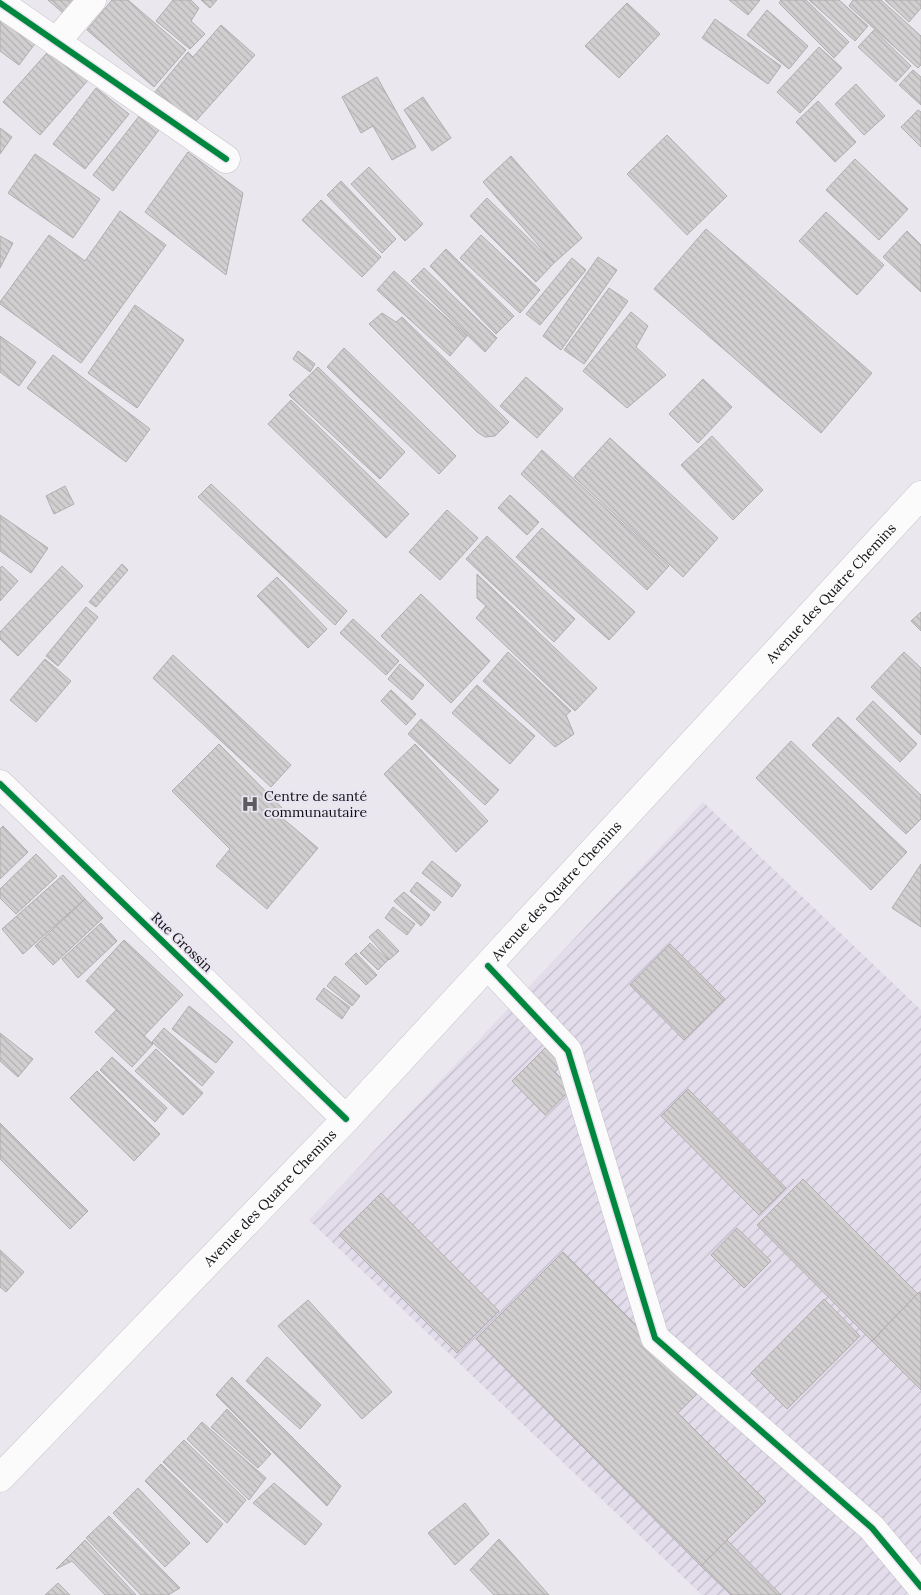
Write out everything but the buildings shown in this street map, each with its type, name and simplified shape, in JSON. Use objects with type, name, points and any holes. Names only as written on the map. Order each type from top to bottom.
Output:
[{"type":"street","points":[[56,42],[92,0]]},
{"type":"street","points":[[0,4],[226,159]]},
{"type":"street","name":"Avenue des Quatre Chemins","points":[[0,1478],[346,1118],[921,495]]},
{"type":"street","name":"Rue Grossin","points":[[0,784],[346,1118]]},
{"type":"street","points":[[488,966],[568,1051],[655,1338],[872,1528],[921,1587]]},
{"type":"shaded area","points":[[703,802],[921,1010],[921,1578],[905,1595],[702,1595],[309,1220]]},
{"type":"cycle path","points":[[0,3],[226,159]]},
{"type":"cycle path","points":[[0,784],[346,1119]]},
{"type":"cycle path","points":[[488,966],[568,1051],[655,1338],[872,1528],[921,1587]]},
{"type":"place","name":"Centre de santé communautaire","points":[[250,804]]}]
